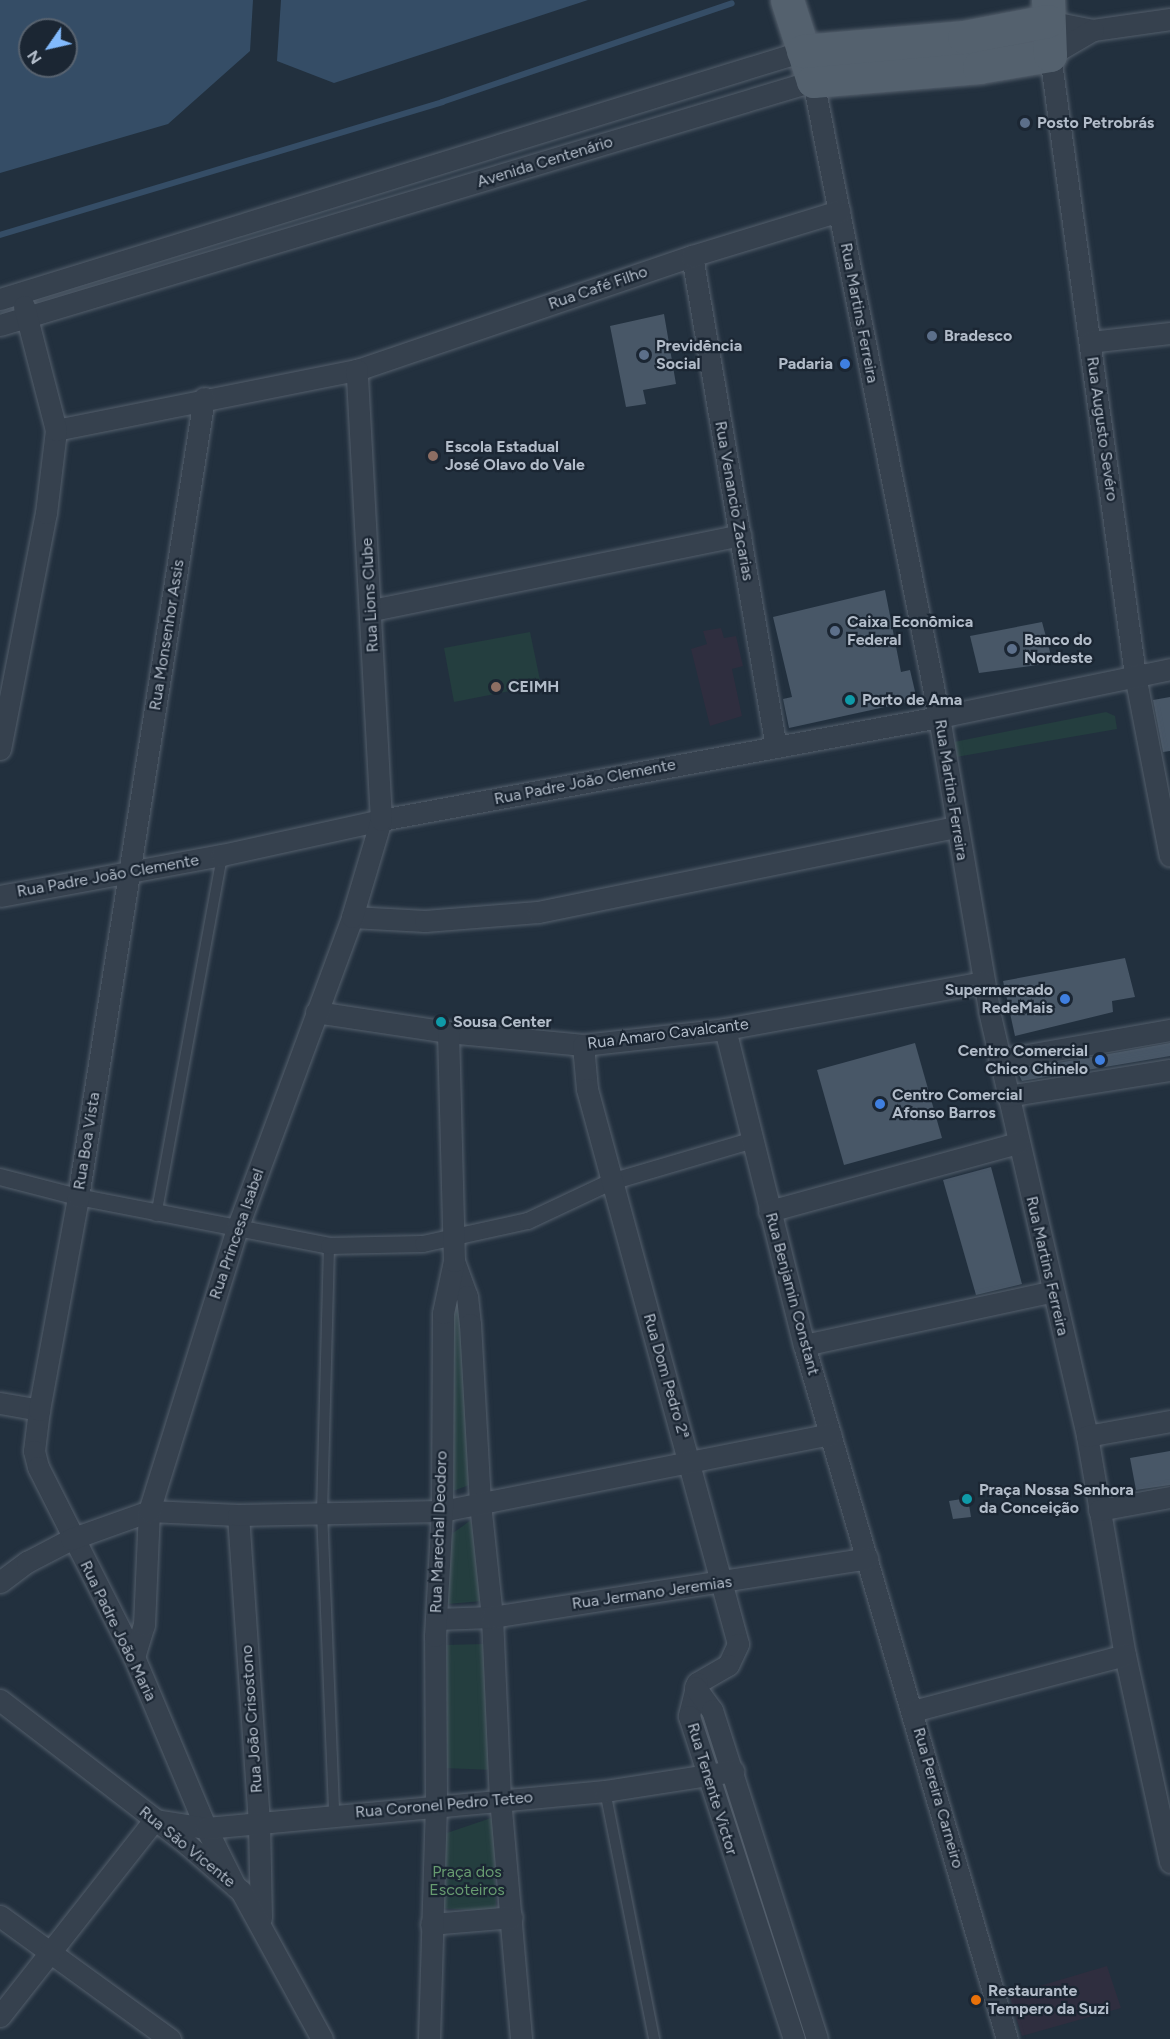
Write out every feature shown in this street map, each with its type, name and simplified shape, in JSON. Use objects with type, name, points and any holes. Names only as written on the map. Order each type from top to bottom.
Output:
[{"type":"main road","name":"Rua Martins Ferreira","points":[[788,0],[808,66]]},
{"type":"main road","name":"Avenida Centenário","points":[[808,66],[964,37],[1047,11]]},
{"type":"main road","name":"Rua Augusto Sevéro","points":[[1047,11],[1050,55]]},
{"type":"main road","name":"Avenida Centenário","points":[[808,66],[979,67],[1050,55]]},
{"type":"street","name":"Avenida Centenário","points":[[1047,11],[1093,30]]},
{"type":"street","name":"Avenida Centenário","points":[[1050,55],[1093,30],[1170,19]]},
{"type":"street","name":"Rua Augusto Sevéro","points":[[1050,55],[1135,675],[1170,856]]},
{"type":"street","name":"Avenida Centenário","points":[[10,296],[478,151],[808,66]]},
{"type":"street","name":"Avenida Centenário","points":[[0,325],[490,178],[808,66]]},
{"type":"street","name":"Rua Martins Ferreira","points":[[808,66],[840,212],[939,717],[983,982],[1007,1096],[1087,1436],[1125,1654],[1170,1862]]},
{"type":"street","points":[[478,151],[490,178]]},
{"type":"street","name":"Rua Café Filho","points":[[56,430],[204,398],[357,370],[692,256],[840,212]]},
{"type":"street","name":"Rua Venancio Zacarias","points":[[692,256],[776,746]]},
{"type":"street","points":[[0,749],[46,513],[56,430],[28,317],[10,296]]},
{"type":"street","points":[[1090,342],[1170,333]]},
{"type":"street","name":"Rua Lions Clube","points":[[357,370],[372,609],[381,820]]},
{"type":"street","name":"Rua Monsenhor Assis","points":[[129,871],[204,398]]},
{"type":"street","points":[[372,609],[740,535]]},
{"type":"street","name":"Rua Padre João Clemente","points":[[0,896],[222,855],[381,820],[939,717],[1170,669]]},
{"type":"street","name":"Rua Princesa Isabel","points":[[134,1657],[144,1624],[149,1511],[238,1226],[352,917],[381,820]]},
{"type":"street","points":[[352,917],[425,921],[538,912],[957,827]]},
{"type":"street","name":"Rua Boa Vista","points":[[39,1410],[78,1197],[129,871]]},
{"type":"street","name":"Rua Amaro Cavalcante","points":[[316,1012],[448,1032],[583,1045],[724,1029],[983,982]]},
{"type":"street","name":"Rua Benjamin Constant","points":[[724,1029],[754,1140],[769,1211],[804,1345],[867,1558]]},
{"type":"street","points":[[999,1060],[1170,1030]]},
{"type":"street","name":"Rua Marechal Deodoro","points":[[429,2039],[436,1805],[436,1619],[442,1511],[443,1313],[454,1261],[448,1032]]},
{"type":"street","name":"Rua Dom Pedro 2ª","points":[[583,1045],[587,1089],[611,1182],[691,1464],[738,1644],[728,1665],[702,1678],[695,1688]]},
{"type":"street","points":[[1007,1096],[1170,1070]]},
{"type":"street","points":[[0,1177],[156,1215],[238,1226],[329,1246],[423,1244],[528,1221],[611,1182],[754,1140]]},
{"type":"street","points":[[769,1211],[1018,1143]]},
{"type":"street","name":"Rua Marechal Deodoro","points":[[454,1261],[467,1296],[480,1503],[492,1617],[500,1798],[521,2039]]},
{"type":"street","points":[[804,1345],[1053,1291]]},
{"type":"street","points":[[0,1403],[39,1410]]},
{"type":"street","name":"Rua Padre João Maria","points":[[39,1410],[34,1451],[38,1467],[71,1539],[134,1657],[206,1828],[235,1886]]},
{"type":"street","points":[[1087,1436],[1170,1421]]},
{"type":"street","points":[[0,1582],[27,1562],[71,1539],[149,1511],[238,1515],[322,1511],[442,1511],[691,1464],[830,1434]]},
{"type":"street","points":[[1099,1510],[1170,1497]]},
{"type":"street","name":"Rua João Crisostono","points":[[238,1515],[259,1823],[261,1923]]},
{"type":"street","name":"Rua Jermano Jeremias","points":[[436,1619],[492,1617],[723,1583],[867,1558]]},
{"type":"street","name":"Rua Pereira Carneiro","points":[[867,1558],[1007,2039]]},
{"type":"street","points":[[913,1711],[1125,1654]]},
{"type":"street","name":"Rua Tenente Victor","points":[[695,1688],[712,1710],[817,2039]]},
{"type":"street","name":"Rua Tenente Victor","points":[[695,1688],[689,1716],[707,1778],[794,2039]]},
{"type":"street","name":"Rua São Vicente","points":[[0,1700],[235,1886],[261,1923],[322,2039]]},
{"type":"street","name":"Rua Coronel Pedro Teteo","points":[[154,1820],[206,1828],[500,1798],[604,1791],[707,1778],[733,1771]]},
{"type":"street","points":[[0,2016],[52,1953],[154,1820]]},
{"type":"street","points":[[755,1920],[778,1913]]},
{"type":"street","points":[[0,1916],[170,2039]]},
{"type":"street","points":[[431,1924],[512,1917]]},
{"type":"lane","points":[[156,1215],[222,855]]},
{"type":"lane","points":[[329,1246],[322,1511],[334,1815]]},
{"type":"lane","points":[[604,1791],[654,2039]]},
{"type":"shaded area","points":[[0,0],[253,0],[250,51],[168,124],[0,173]]},
{"type":"shaded area","points":[[281,0],[588,0],[334,83],[277,61]]},
{"type":"shaded area","points":[[721,628],[724,638],[736,636],[743,666],[732,669],[742,716],[710,726],[691,649],[707,644],[703,631]]},
{"type":"shaded area","points":[[1107,1966],[1121,2008],[1022,2036],[1009,1995]]},
{"type":"green space","points":[[530,632],[541,685],[454,702],[444,648]]},
{"type":"green space","points":[[1106,712],[1115,716],[1117,729],[956,757],[950,746],[954,742]]},
{"type":"green space","points":[[455,1275],[475,1483],[450,1492],[448,1317]]},
{"type":"green space","points":[[471,1520],[482,1601],[447,1604],[449,1536]]},
{"type":"green space","points":[[484,1644],[494,1770],[443,1768],[444,1645]]},
{"type":"green space","name":"Praça dos Escoteiros","points":[[494,1817],[496,1911],[437,1908],[444,1834]]},
{"type":"building","name":"Previdência Social","points":[[664,314],[676,384],[643,390],[646,404],[626,407],[610,326]]},
{"type":"building","points":[[885,590],[901,672],[910,670],[917,700],[789,728],[783,699],[792,697],[773,617]]},
{"type":"building","name":"Banco do Nordeste","points":[[1042,622],[1053,663],[979,673],[970,636]]},
{"type":"building","points":[[1170,697],[1170,751],[1163,752],[1153,700]]},
{"type":"building","name":"Supermercado RedeMais","points":[[1125,958],[1135,997],[1112,1001],[1113,1012],[1015,1036],[1003,981]]},
{"type":"building","name":"Centro Comercial Afonso Barros","points":[[915,1043],[942,1138],[844,1165],[817,1070]]},
{"type":"building","name":"Centro Comercial Chico Chinelo","points":[[1170,1043],[1170,1056],[1022,1081],[1019,1075],[1019,1070]]},
{"type":"building","points":[[991,1167],[1022,1284],[976,1295],[943,1180]]},
{"type":"building","points":[[1170,1451],[1170,1485],[1136,1490],[1130,1458]]},
{"type":"building","points":[[968,1498],[971,1517],[953,1519],[949,1501]]},
{"type":"waterway","points":[[0,235],[442,102],[732,3]]},
{"type":"place","name":"Posto Petrobrás","points":[[1025,123]]},
{"type":"place","name":"Bradesco","points":[[932,336]]},
{"type":"place","name":"Previdência Social","points":[[644,355]]},
{"type":"place","name":"Padaria","points":[[845,364]]},
{"type":"place","name":"Escola Estadual José Olavo do Vale","points":[[433,456]]},
{"type":"place","name":"Caixa Econômica Federal","points":[[835,631]]},
{"type":"place","name":"Banco do Nordeste","points":[[1012,649]]},
{"type":"place","name":"CEIMH","points":[[496,687]]},
{"type":"place","name":"Porto de Ama","points":[[850,700]]},
{"type":"place","name":"Supermercado RedeMais","points":[[1065,999]]},
{"type":"place","name":"Sousa Center","points":[[441,1022]]},
{"type":"place","name":"Centro Comercial Chico Chinelo","points":[[1100,1060]]},
{"type":"place","name":"Centro Comercial Afonso Barros","points":[[880,1104]]},
{"type":"place","name":"Praça Nossa Senhora da Conceição","points":[[967,1499]]},
{"type":"place","name":"Restaurante Tempero da Suzi","points":[[976,2000]]}]
